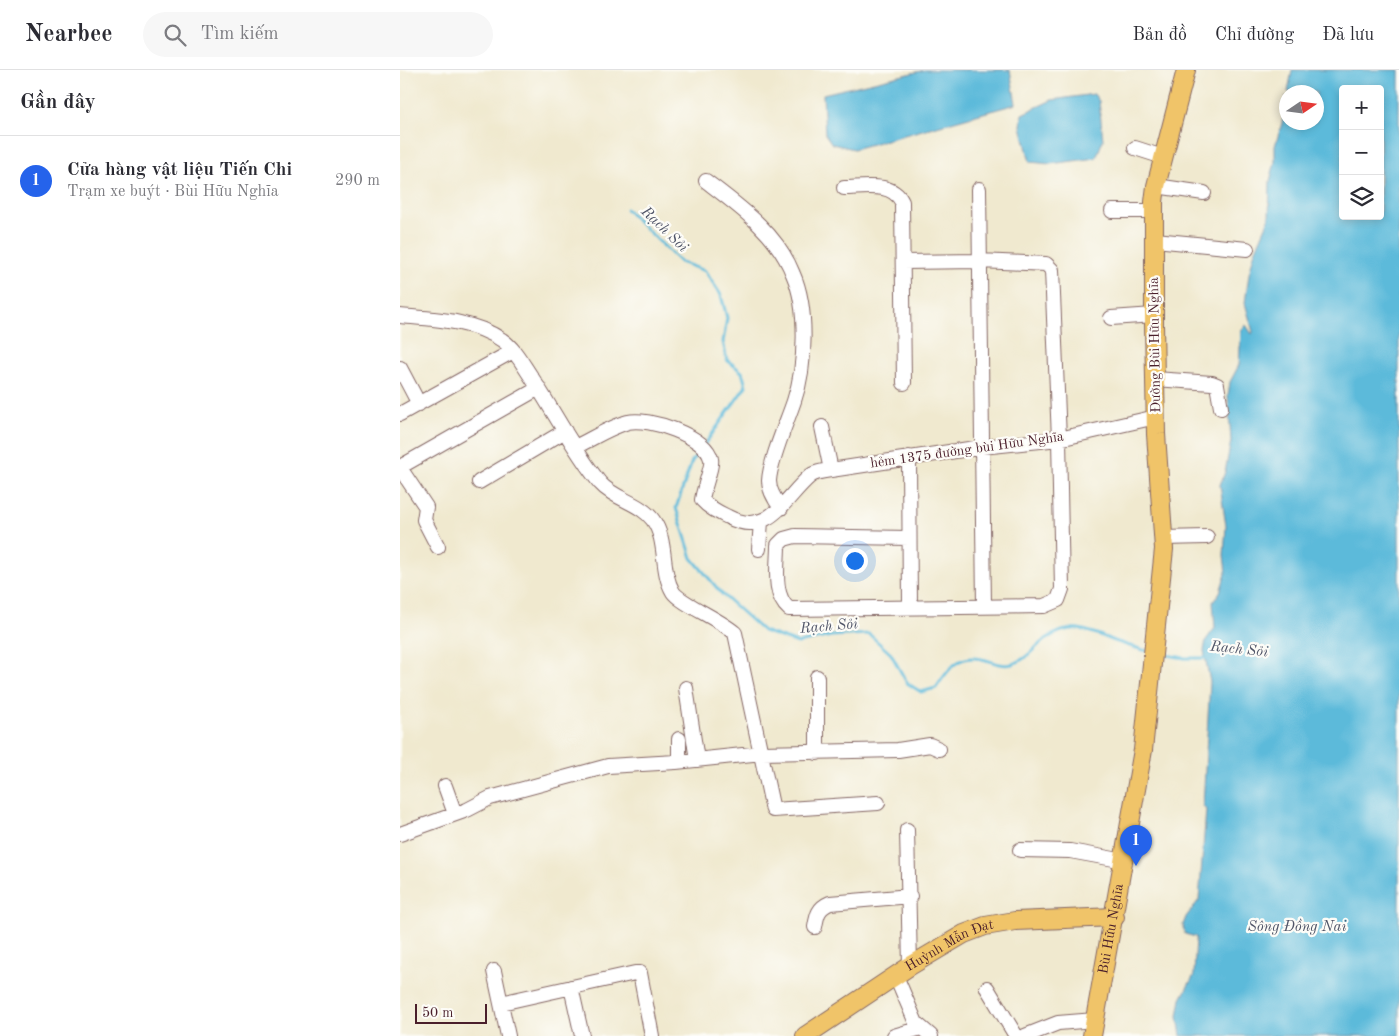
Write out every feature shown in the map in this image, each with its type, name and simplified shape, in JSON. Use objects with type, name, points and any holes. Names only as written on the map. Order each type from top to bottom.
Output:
[{"type":"main road","name":"Đường Bùi Hữu Nghĩa","points":[[1150,673],[1163,538],[1156,417],[1154,211],[1156,186],[1186,70]]},
{"type":"main road","name":"Bùi Hữu Nghĩa","points":[[1094,1028],[1125,861],[1143,750],[1150,673]]},
{"type":"main road","name":"Huỳnh Mẫn Đạt","points":[[805,1036],[910,966],[964,934],[985,926],[1042,918],[1115,917]]},
{"type":"street","points":[[1135,148],[1163,157]]},
{"type":"street","points":[[706,181],[758,222],[772,240],[794,274],[803,310],[798,386],[769,481],[775,501],[785,504]]},
{"type":"street","points":[[1156,186],[1204,193]]},
{"type":"street","points":[[844,188],[887,188],[900,197],[902,202],[904,383]]},
{"type":"street","points":[[979,189],[984,606]]},
{"type":"street","points":[[1112,210],[1154,211]]},
{"type":"street","points":[[1155,240],[1247,249]]},
{"type":"street","points":[[903,262],[980,261],[1046,264],[1052,270],[1059,439],[1062,589],[1058,600],[1044,606],[789,609],[781,603],[778,594],[778,545],[784,539],[795,536],[909,538]]},
{"type":"street","points":[[1111,318],[1154,315]]},
{"type":"street","points":[[400,316],[452,322],[487,332],[503,340],[539,388],[575,447],[602,485],[652,518],[660,533],[668,578],[673,592],[682,600],[725,623],[736,633],[773,810],[878,803]]},
{"type":"street","points":[[400,414],[513,351]]},
{"type":"street","points":[[400,368],[420,404]]},
{"type":"street","points":[[1155,379],[1212,383],[1217,385],[1220,392],[1221,408]]},
{"type":"street","points":[[438,547],[424,520],[426,507],[400,468],[539,388]]},
{"type":"street","name":"hẻm 1375 đường bùi Hữu Nghĩa","points":[[761,521],[785,504],[810,475],[909,457],[1059,439],[1156,417]]},
{"type":"street","points":[[575,447],[627,422],[638,421],[660,426],[694,438],[708,452],[712,465],[704,486],[702,500],[708,506],[737,522],[747,524],[761,521],[759,549]]},
{"type":"street","points":[[822,426],[831,470]]},
{"type":"street","points":[[479,482],[565,431]]},
{"type":"street","points":[[909,457],[910,607]]},
{"type":"street","points":[[1163,538],[1207,537]]},
{"type":"street","points":[[817,677],[817,753]]},
{"type":"street","points":[[686,688],[697,760]]},
{"type":"street","points":[[676,762],[679,757],[679,739]]},
{"type":"street","points":[[400,834],[455,814],[490,798],[608,766],[676,762],[762,753],[903,750],[930,745],[939,749]]},
{"type":"street","points":[[445,786],[455,814]]},
{"type":"street","points":[[907,830],[910,896],[910,966]]},
{"type":"street","points":[[1020,850],[1070,851],[1125,861]]},
{"type":"street","points":[[816,927],[818,912],[822,906],[830,903],[910,896]]},
{"type":"street","points":[[494,971],[508,1036]]},
{"type":"street","points":[[501,1004],[634,973],[640,974],[652,1036]]},
{"type":"street","points":[[896,976],[916,1023],[926,1032]]},
{"type":"street","points":[[571,987],[582,1036]]},
{"type":"street","points":[[987,988],[1016,1036]]},
{"type":"street","points":[[1025,1036],[1058,1023],[1094,1028]]},
{"type":"street","points":[[894,1036],[926,1032]]},
{"type":"water","points":[[925,70],[1010,70],[1016,104],[854,149],[832,144],[825,134],[823,94]]},
{"type":"water","name":"Sông Đồng Nai","points":[[1292,70],[1399,70],[1399,1036],[1181,1036],[1178,1016],[1181,999],[1194,975],[1196,937],[1185,934],[1183,925],[1186,917],[1199,900],[1206,810],[1203,806],[1210,682],[1204,651],[1206,640],[1215,628],[1213,602],[1220,592],[1226,573],[1224,555],[1226,526],[1220,485],[1225,472],[1231,441],[1228,396],[1230,382],[1239,365],[1241,330],[1246,325],[1252,334],[1253,332],[1245,303],[1254,254],[1269,219],[1270,181],[1275,162],[1275,146],[1280,130],[1324,130],[1324,85],[1289,85]]},
{"type":"water","points":[[1094,94],[1099,101],[1103,140],[1096,158],[1050,164],[1030,162],[1021,126],[1022,114],[1052,100]]},
{"type":"waterway","name":"Rạch Sỏi","points":[[626,209],[680,262],[705,271],[721,295],[727,318],[723,342],[727,360],[742,372],[746,386],[705,444]]},
{"type":"waterway","name":"Rạch Sỏi","points":[[700,451],[692,461],[676,508],[692,558],[722,594],[763,631],[798,643],[831,636],[869,634],[891,654],[907,683],[921,692],[936,688],[950,668],[962,660],[977,658],[999,664],[1012,664],[1026,656],[1054,634],[1069,629],[1083,630],[1147,651]]},
{"type":"waterway","name":"Rạch Sỏi","points":[[1160,654],[1185,658],[1208,658]]},
{"type":"place","name":"Cửa hàng vật liệu Tiến Chi","points":[[1136,866]]}]
